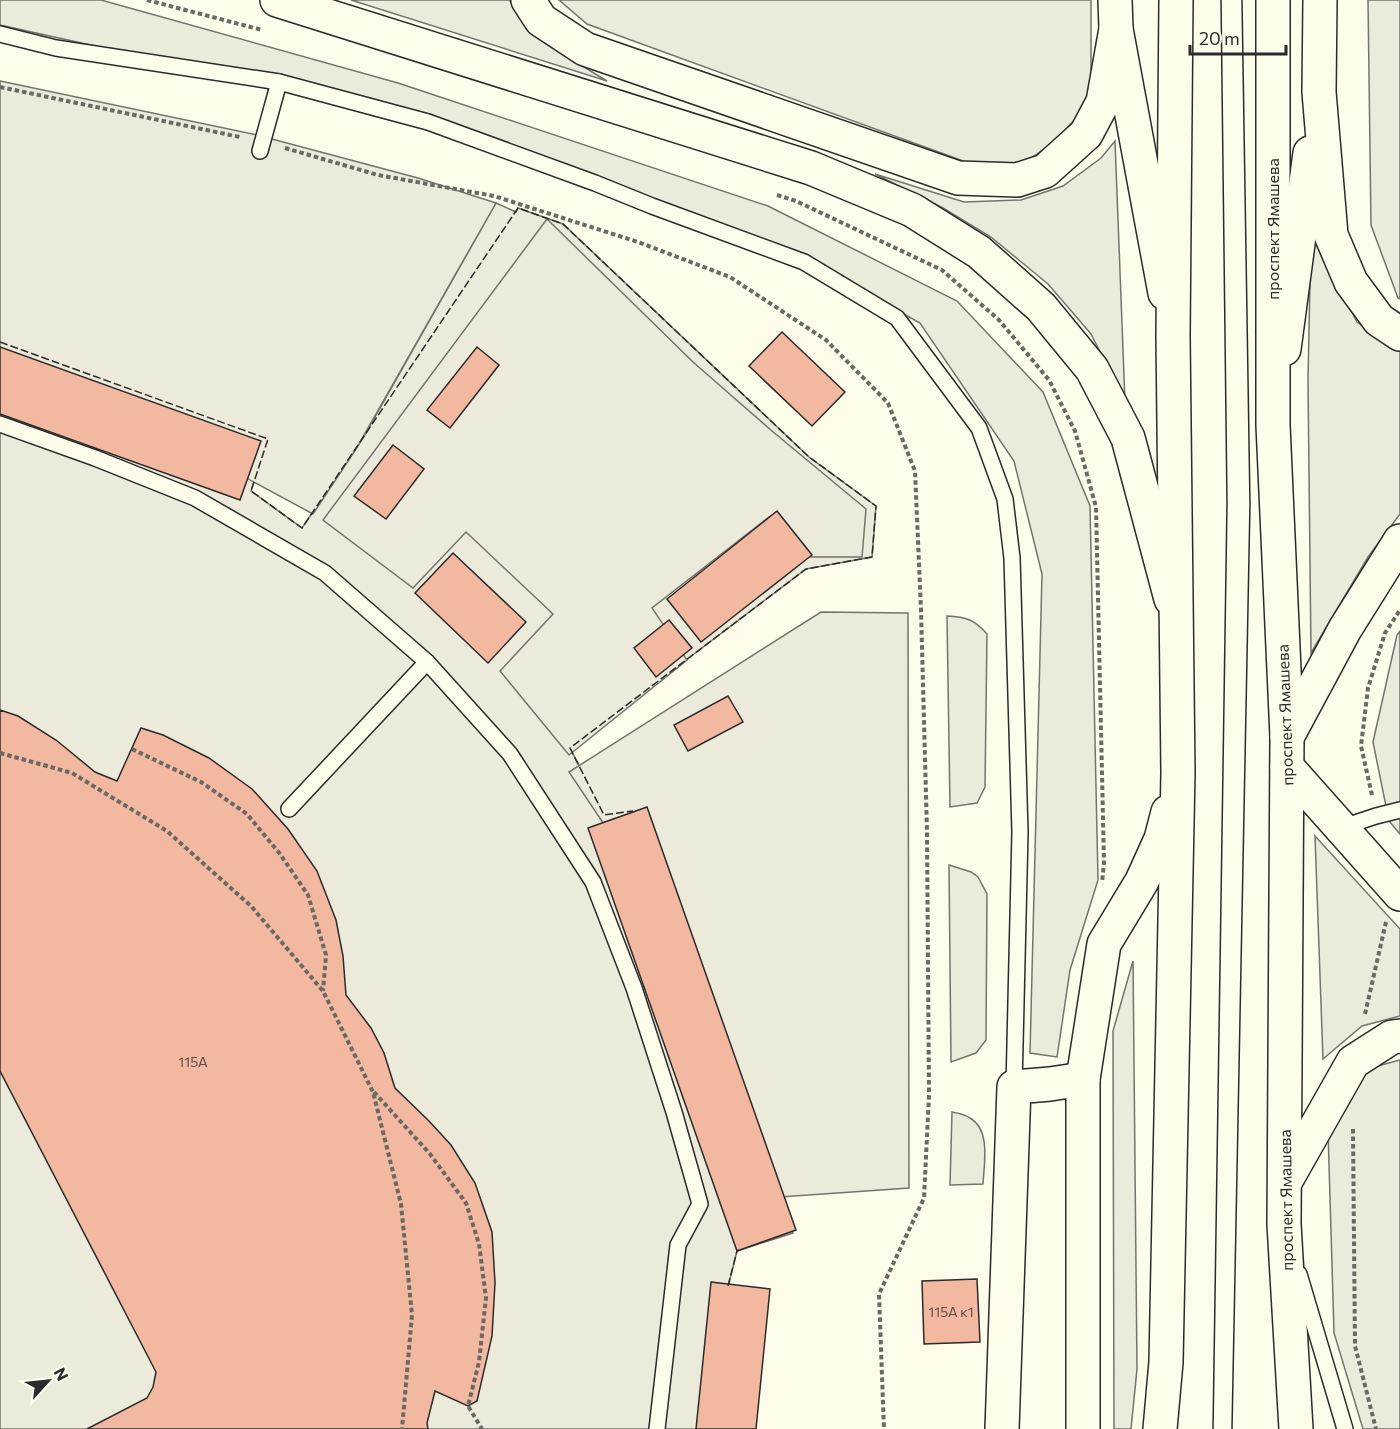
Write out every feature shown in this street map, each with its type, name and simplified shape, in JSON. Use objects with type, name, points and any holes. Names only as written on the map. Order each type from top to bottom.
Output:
[{"type":"main road","points":[[276,0],[811,168],[912,210],[979,252],[1041,308],[1092,369],[1128,438],[1177,623]]},
{"type":"main road","points":[[528,0],[541,20],[585,49],[958,178],[1017,180],[1045,171],[1086,134],[1103,102],[1116,14]]},
{"type":"main road","points":[[1160,1429],[1166,1362],[1178,773],[1173,336],[1176,0]]},
{"type":"main road","name":"проспект Ямашева","points":[[1273,0],[1273,425],[1287,752],[1284,1224],[1296,1429]]},
{"type":"main road","points":[[1320,0],[1319,92],[1330,235],[1351,282],[1379,320],[1400,334]]},
{"type":"main road","points":[[1116,14],[1173,336]]},
{"type":"main road","points":[[1273,425],[1319,92]]},
{"type":"main road","points":[[1394,904],[1287,752],[1345,629],[1400,541]]},
{"type":"main road","points":[[1083,1429],[1083,1079],[1104,944],[1142,881],[1161,839],[1178,773]]},
{"type":"main road","points":[[1284,1183],[1353,1062],[1392,1037],[1400,1036]]},
{"type":"main road","points":[[1002,1429],[1014,1087],[1083,1079]]},
{"type":"lane","points":[[0,34],[56,48],[279,82],[428,122],[804,262],[897,318],[979,428],[1005,499],[1012,558],[1020,832],[1014,1087]]},
{"type":"lane","points":[[262,146],[279,82]]},
{"type":"lane","points":[[0,424],[95,458],[195,498],[325,573],[427,662],[510,754],[593,882],[634,987],[674,1112],[700,1204],[678,1245],[657,1429]]},
{"type":"lane","points":[[289,810],[427,662]]},
{"type":"lane","points":[[1340,828],[1400,810]]},
{"type":"lane","points":[[1284,1224],[1345,1429]]},
{"type":"path","points":[[147,0],[262,30]]},
{"type":"path","points":[[0,87],[262,146],[378,176],[495,196],[638,242],[730,277],[826,340],[888,403],[915,471],[927,832],[929,1095],[924,1198],[879,1294],[884,1429]]},
{"type":"path","points":[[774,193],[796,201],[942,270],[999,320],[1049,380],[1075,431],[1096,507],[1104,863],[1101,885]]},
{"type":"path","points":[[1376,816],[1361,746],[1368,688],[1386,633],[1400,610]]},
{"type":"path","points":[[132,749],[201,782],[247,814],[280,854],[308,895],[326,956],[323,991]]},
{"type":"path","points":[[0,753],[72,772],[167,831],[251,906],[323,991],[373,1092],[401,1204],[412,1316],[402,1429]]},
{"type":"path","points":[[1363,1022],[1394,904]]},
{"type":"path","points":[[373,1092],[430,1154],[466,1203],[479,1244],[486,1298],[479,1362],[468,1406],[482,1429]]},
{"type":"path","points":[[1353,1126],[1355,1346],[1376,1429]]},
{"type":"shaded area","points":[[0,0],[101,0],[398,83],[768,206],[957,301],[1043,392],[1090,506],[1098,880],[1070,970],[1057,1057],[1030,1053],[1042,574],[1014,461],[920,323],[800,255],[434,121],[0,25]]},
{"type":"shaded area","points":[[351,0],[509,0],[534,29],[569,58],[607,81]]},
{"type":"shaded area","points":[[559,0],[1091,0],[1091,89],[1078,116],[1054,142],[1024,163],[966,162],[587,24]]},
{"type":"shaded area","points":[[1368,0],[1400,0],[1400,299],[1371,225]]},
{"type":"shaded area","points":[[0,81],[257,135],[418,178],[496,203],[356,449],[313,514],[198,452],[0,379]]},
{"type":"shaded area","points":[[1115,141],[1125,402],[1091,334],[1048,284],[991,237],[943,208],[875,174],[964,202],[1021,200],[1063,186],[1101,158]]},
{"type":"shaded area","points":[[496,203],[516,212],[518,208],[563,224],[809,457],[876,506],[872,557],[806,569],[570,748],[604,815],[648,809],[793,1233],[737,1251],[726,1295],[709,1429],[0,1429],[0,342],[268,439],[251,491],[302,528],[363,438]]},
{"type":"shaded area","points":[[547,219],[693,362],[866,509],[862,557],[811,557],[769,517],[652,608],[687,660],[569,755],[500,671],[553,614],[466,532],[413,588],[323,520]]},
{"type":"shaded area","points":[[1311,229],[1357,322],[1400,352],[1400,514],[1368,557],[1311,653],[1308,381]]},
{"type":"shaded area","points":[[821,612],[908,613],[909,1188],[780,1197],[646,887],[569,772]]},
{"type":"shaded area","points":[[947,616],[969,620],[987,634],[985,787],[977,803],[950,807]]},
{"type":"shaded area","points":[[1400,631],[1400,834],[1389,821],[1373,742],[1397,635]]},
{"type":"shaded area","points":[[1315,836],[1400,929],[1400,1016],[1362,1026],[1323,1059]]},
{"type":"shaded area","points":[[949,865],[971,872],[978,877],[987,894],[986,1040],[976,1053],[951,1062]]},
{"type":"shaded area","points":[[1133,961],[1137,1369],[1131,1429],[1114,1429],[1113,1031]]},
{"type":"shaded area","points":[[1400,1060],[1400,1429],[1363,1429],[1334,1333],[1328,1130],[1363,1070]]},
{"type":"shaded area","points":[[952,1112],[970,1118],[977,1123],[981,1131],[985,1148],[983,1184],[950,1185]]},
{"type":"building","points":[[782,332],[845,392],[812,426],[749,366]]},
{"type":"building","points":[[0,347],[261,441],[240,500],[0,414]]},
{"type":"building","points":[[477,347],[499,365],[450,428],[427,410]]},
{"type":"building","points":[[393,445],[424,469],[386,519],[354,496]]},
{"type":"building","points":[[777,511],[812,555],[701,642],[667,599]]},
{"type":"building","points":[[453,553],[526,622],[488,663],[415,593]]},
{"type":"building","points":[[669,620],[692,648],[656,677],[634,648]]},
{"type":"building","points":[[728,696],[743,722],[688,751],[674,725]]},
{"type":"building","points":[[0,710],[18,716],[56,740],[95,772],[117,781],[141,728],[163,735],[209,758],[252,789],[288,829],[317,871],[336,920],[343,956],[346,995],[371,1028],[384,1053],[395,1088],[451,1145],[475,1183],[492,1232],[495,1283],[492,1336],[477,1401],[468,1406],[435,1391],[427,1423],[428,1429],[87,1429],[147,1398],[153,1387],[156,1372],[0,1071]]},
{"type":"building","points":[[647,807],[796,1230],[737,1251],[588,828]]},
{"type":"building","points":[[977,1279],[980,1342],[924,1344],[922,1281]]},
{"type":"building","points":[[711,1282],[770,1289],[756,1429],[696,1429]]},
{"type":"tram line","points":[[1213,1429],[1227,503],[1221,0]]},
{"type":"tram line","points":[[1232,1429],[1250,504],[1242,0]]},
{"type":"fence","points":[[0,342],[268,439],[251,491],[302,528],[518,208],[563,224],[809,457],[876,506],[872,557],[806,569],[570,748],[604,815],[633,811]]},
{"type":"fence","points":[[728,1286],[739,1250]]}]
